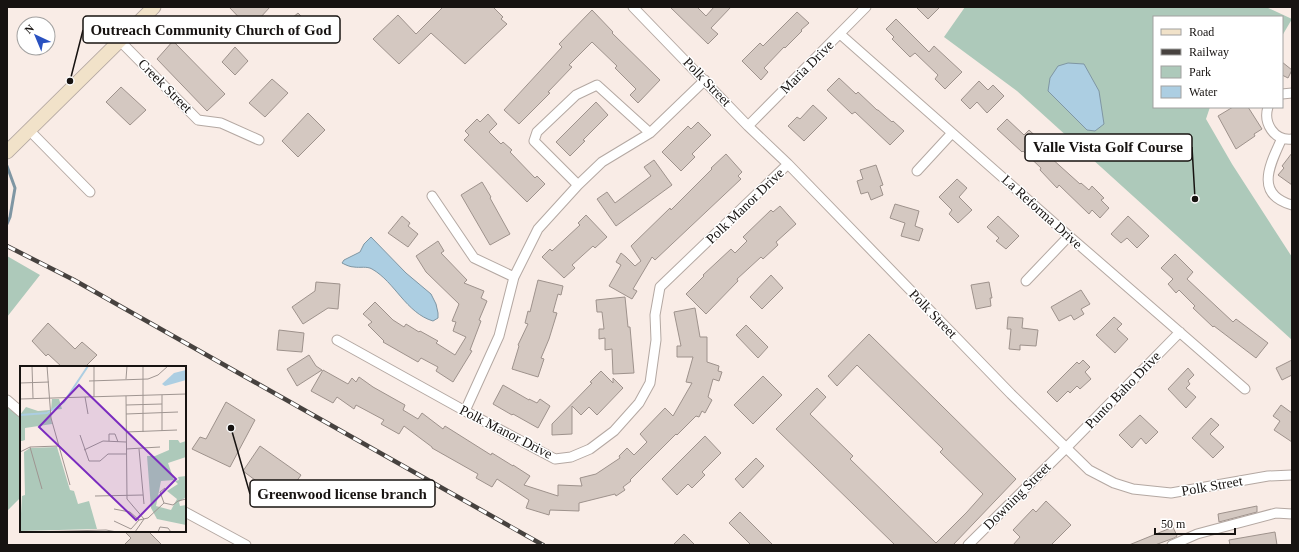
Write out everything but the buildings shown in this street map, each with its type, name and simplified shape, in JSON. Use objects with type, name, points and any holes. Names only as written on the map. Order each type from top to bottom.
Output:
[{"type":"main road","points":[[8,151],[154,7]]},
{"type":"street","name":"Maria Drive","points":[[748,126],[866,7]]},
{"type":"street","name":"Polk Street","points":[[639,9],[748,126],[788,164],[1006,388],[1089,470],[1114,483],[1133,489],[1171,493],[1268,476],[1292,475]]},
{"type":"street","name":"La Reforma Drive","points":[[840,34],[1245,389]]},
{"type":"street","name":"Creek Street","points":[[120,41],[198,120],[221,123],[258,140]]},
{"type":"street","points":[[465,411],[499,336],[514,277],[538,229],[578,185],[602,162],[650,133],[705,80]]},
{"type":"street","points":[[578,185],[534,141],[537,132],[576,95],[597,85],[650,133]]},
{"type":"street","points":[[1268,108],[1266,116],[1271,129],[1282,138],[1292,139]]},
{"type":"street","points":[[29,130],[90,192]]},
{"type":"street","points":[[917,171],[952,133]]},
{"type":"street","points":[[1282,138],[1269,167],[1268,184],[1272,193],[1279,200],[1292,204]]},
{"type":"street","name":"Polk Manor Drive","points":[[337,340],[465,411],[555,458],[571,457],[590,449],[614,431],[639,403],[650,383],[656,340],[655,315],[660,287],[788,164]]},
{"type":"street","points":[[432,196],[474,258],[514,277]]},
{"type":"street","points":[[1026,281],[1069,236]]},
{"type":"street","name":"Punto Baho Drive","points":[[1066,448],[1180,332]]},
{"type":"street","points":[[7,400],[20,411]]},
{"type":"street","name":"Downing Street","points":[[968,545],[1066,448]]},
{"type":"street","points":[[186,513],[246,545]]},
{"type":"street","points":[[1172,545],[1197,534],[1276,513],[1292,514]]},
{"type":"green space","points":[[965,7],[1266,7],[1292,19],[1283,34],[1283,16],[1153,16],[1153,108],[1210,108],[1206,119],[1232,164],[1292,257],[1292,340],[1017,91],[944,37]]},
{"type":"green space","points":[[7,256],[40,275],[7,317]]},
{"type":"green space","points":[[7,397],[20,407],[20,498],[7,511]]},
{"type":"water","points":[[1068,63],[1084,64],[1099,91],[1104,124],[1095,131],[1087,130],[1048,91],[1050,78],[1058,66]]},
{"type":"water","points":[[371,237],[406,273],[431,294],[436,304],[438,318],[433,321],[415,311],[387,281],[372,269],[366,267],[351,267],[342,263],[344,260],[360,252],[364,244]]},
{"type":"waterway","points":[[7,166],[15,188],[10,217],[7,224]]},
{"type":"railway","points":[[7,246],[74,280],[543,545]]},
{"type":"place","name":"Outreach Community Church of God","points":[[70,81]]},
{"type":"place","name":"Valle Vista Golf Course","points":[[1195,199]]},
{"type":"place","name":"Greenwood license branch","points":[[231,428]]}]
